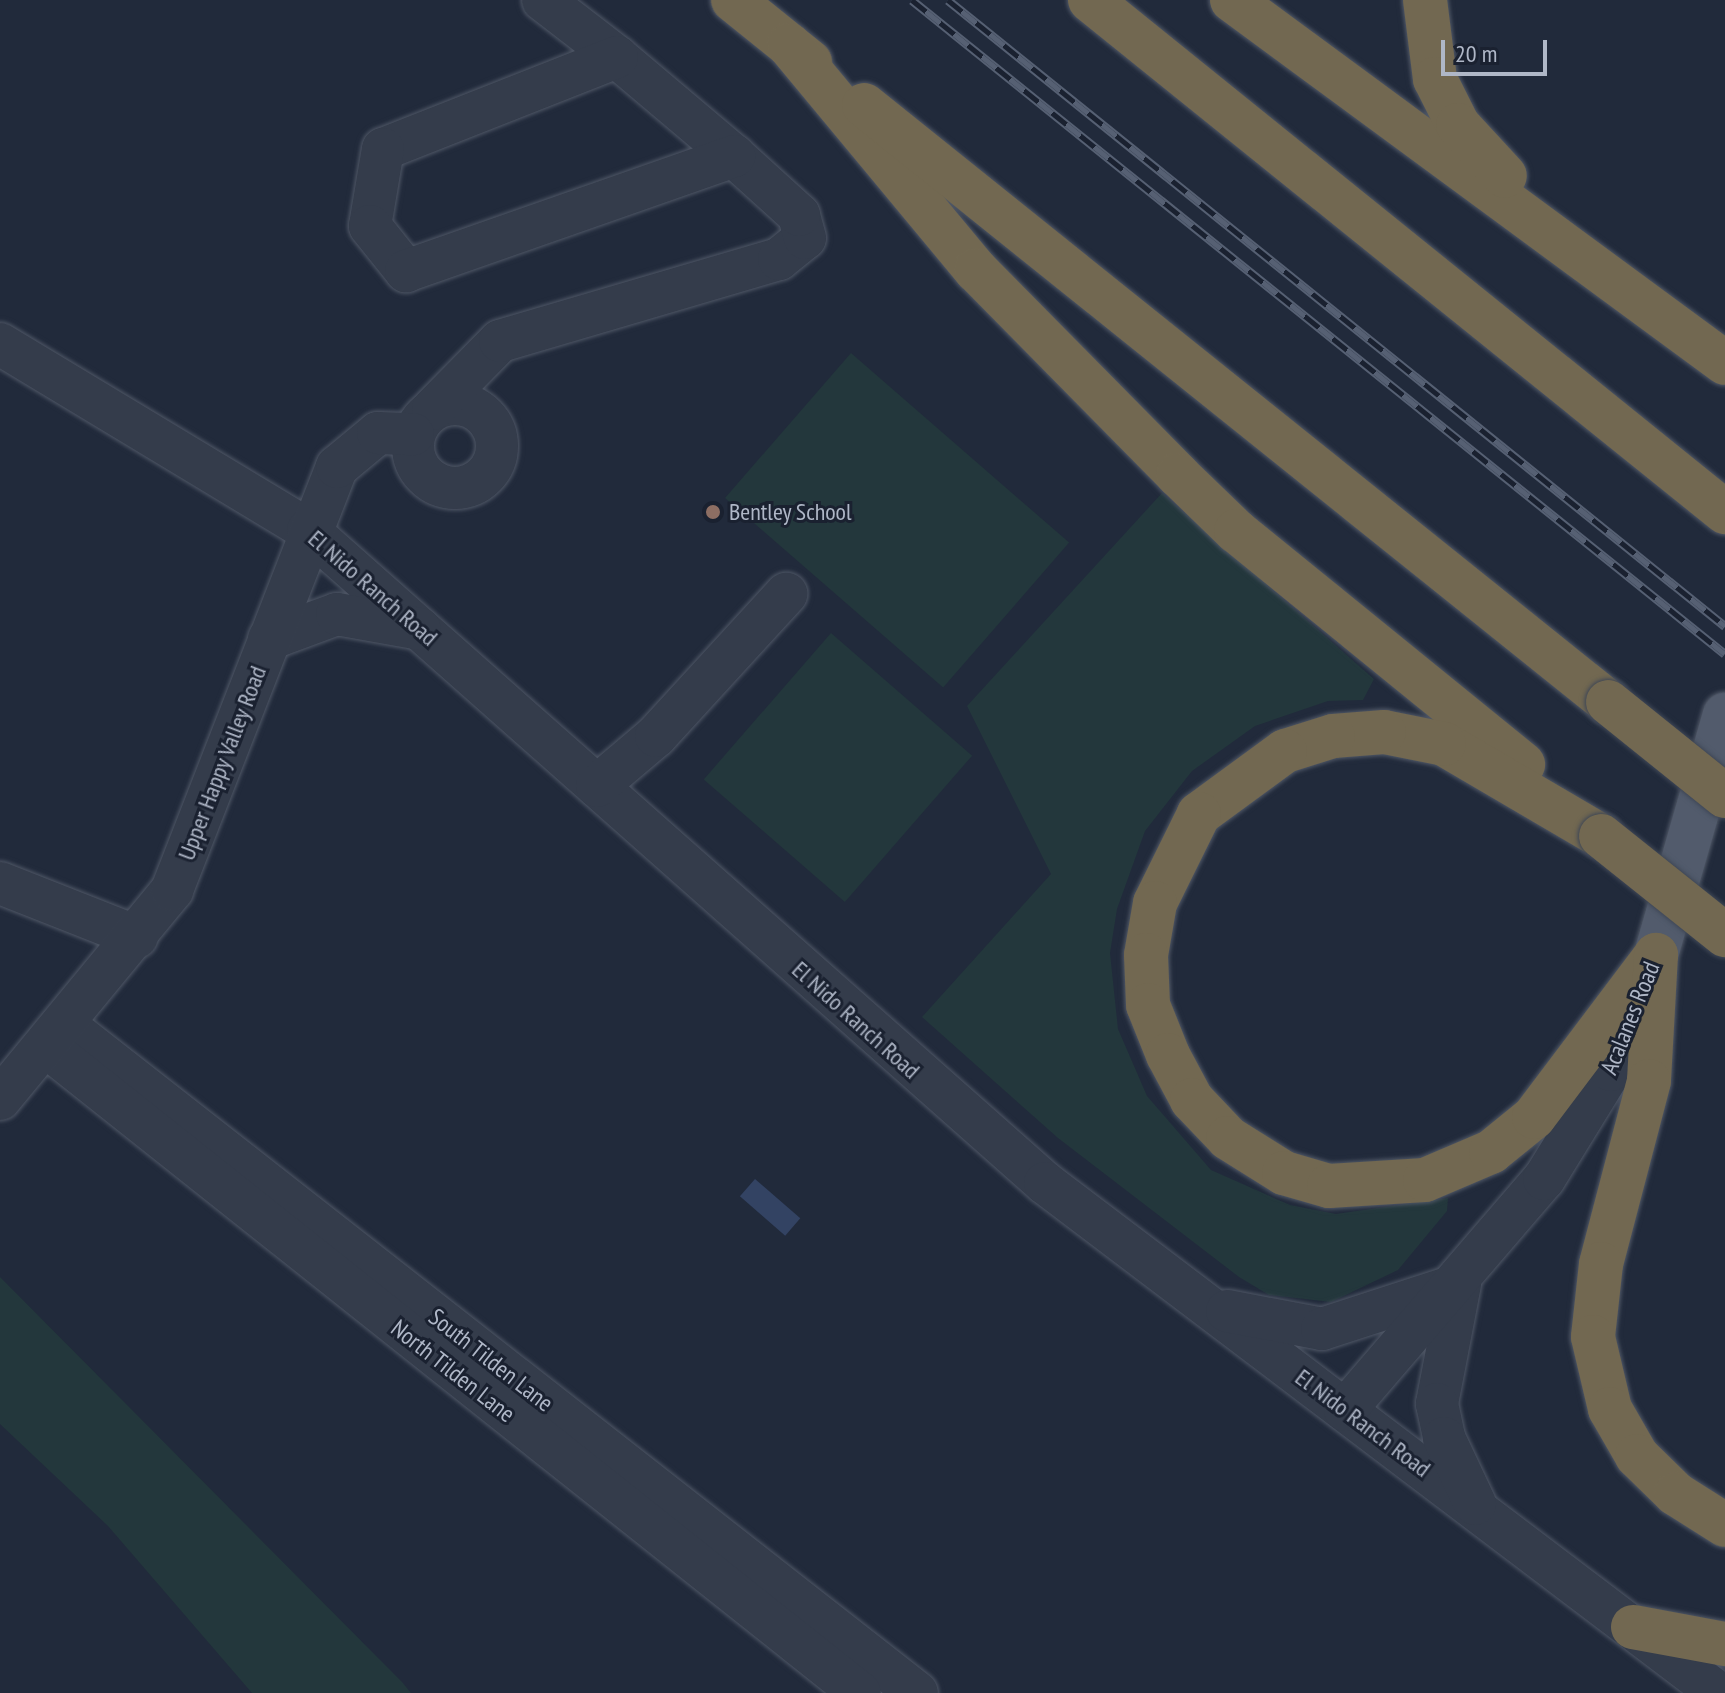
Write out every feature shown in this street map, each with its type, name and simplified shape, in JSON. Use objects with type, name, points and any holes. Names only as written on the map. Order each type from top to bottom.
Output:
[{"type":"highway","points":[[733,0],[1725,796]]},
{"type":"highway","points":[[1090,0],[1725,512]]},
{"type":"highway","points":[[1232,0],[1592,262],[1725,363]]},
{"type":"highway","points":[[1425,0],[1435,79],[1458,125],[1592,262]]},
{"type":"highway","points":[[789,45],[976,270],[1178,475],[1601,836],[1725,935]]},
{"type":"highway","points":[[1601,836],[1444,744],[1384,732],[1333,736],[1285,751],[1199,814],[1155,903],[1146,955],[1148,1005],[1168,1055],[1192,1100],[1228,1138],[1284,1173],[1329,1186],[1425,1180],[1491,1152],[1534,1117],[1656,955]]},
{"type":"highway","points":[[1656,955],[1649,1081],[1601,1264],[1593,1337],[1610,1409],[1637,1456],[1676,1494],[1725,1525]]},
{"type":"highway","points":[[1633,1627],[1725,1644]]},
{"type":"main road","name":"Acalanes Road","points":[[1656,955],[1725,715]]},
{"type":"street","points":[[543,0],[617,57],[734,156]]},
{"type":"street","points":[[617,57],[383,149],[370,226],[406,271],[734,156]]},
{"type":"street","name":"Upper Happy Valley Road","points":[[0,1099],[57,1036],[172,890],[203,824],[308,530],[337,467],[378,433],[423,421],[500,341],[779,259],[805,238],[799,215],[734,156]]},
{"type":"street","name":"El Nido Ranch Road","points":[[0,344],[308,530],[933,1090],[1206,1304],[1718,1693]]},
{"type":"street","points":[[597,786],[656,736],[786,594]]},
{"type":"street","points":[[269,639],[337,614],[420,629]]},
{"type":"street","points":[[0,883],[137,937]]},
{"type":"street","name":"Acalanes Road","points":[[1345,1410],[1460,1283],[1586,1113],[1656,955]]},
{"type":"street","name":"North Tilden Lane","points":[[57,1036],[860,1693]]},
{"type":"street","name":"South Tilden Lane","points":[[57,1036],[917,1693]]},
{"type":"street","points":[[1206,1304],[1322,1329],[1460,1283]]},
{"type":"street","name":"Acalanes Road","points":[[1460,1283],[1437,1404],[1451,1456],[1480,1511]]},
{"type":"green space","points":[[851,353],[1069,543],[943,688],[725,498]]},
{"type":"green space","points":[[1162,493],[1374,679],[1363,700],[1328,701],[1255,726],[1192,771],[1145,831],[1117,909],[1110,953],[1118,1029],[1147,1096],[1211,1170],[1290,1205],[1336,1214],[1448,1198],[1447,1211],[1398,1270],[1331,1302],[1269,1295],[1239,1277],[1058,1138],[922,1017],[1051,874],[967,706]]},
{"type":"green space","points":[[831,633],[972,756],[845,902],[704,779]]},
{"type":"green space","points":[[0,1277],[411,1693],[252,1693],[108,1526],[0,1424]]},
{"type":"water","points":[[755,1179],[800,1218],[785,1236],[740,1196]]},
{"type":"railway","points":[[912,0],[1725,654]]},
{"type":"railway","points":[[948,0],[1725,626]]},
{"type":"place","name":"Bentley School","points":[[713,512]]}]
